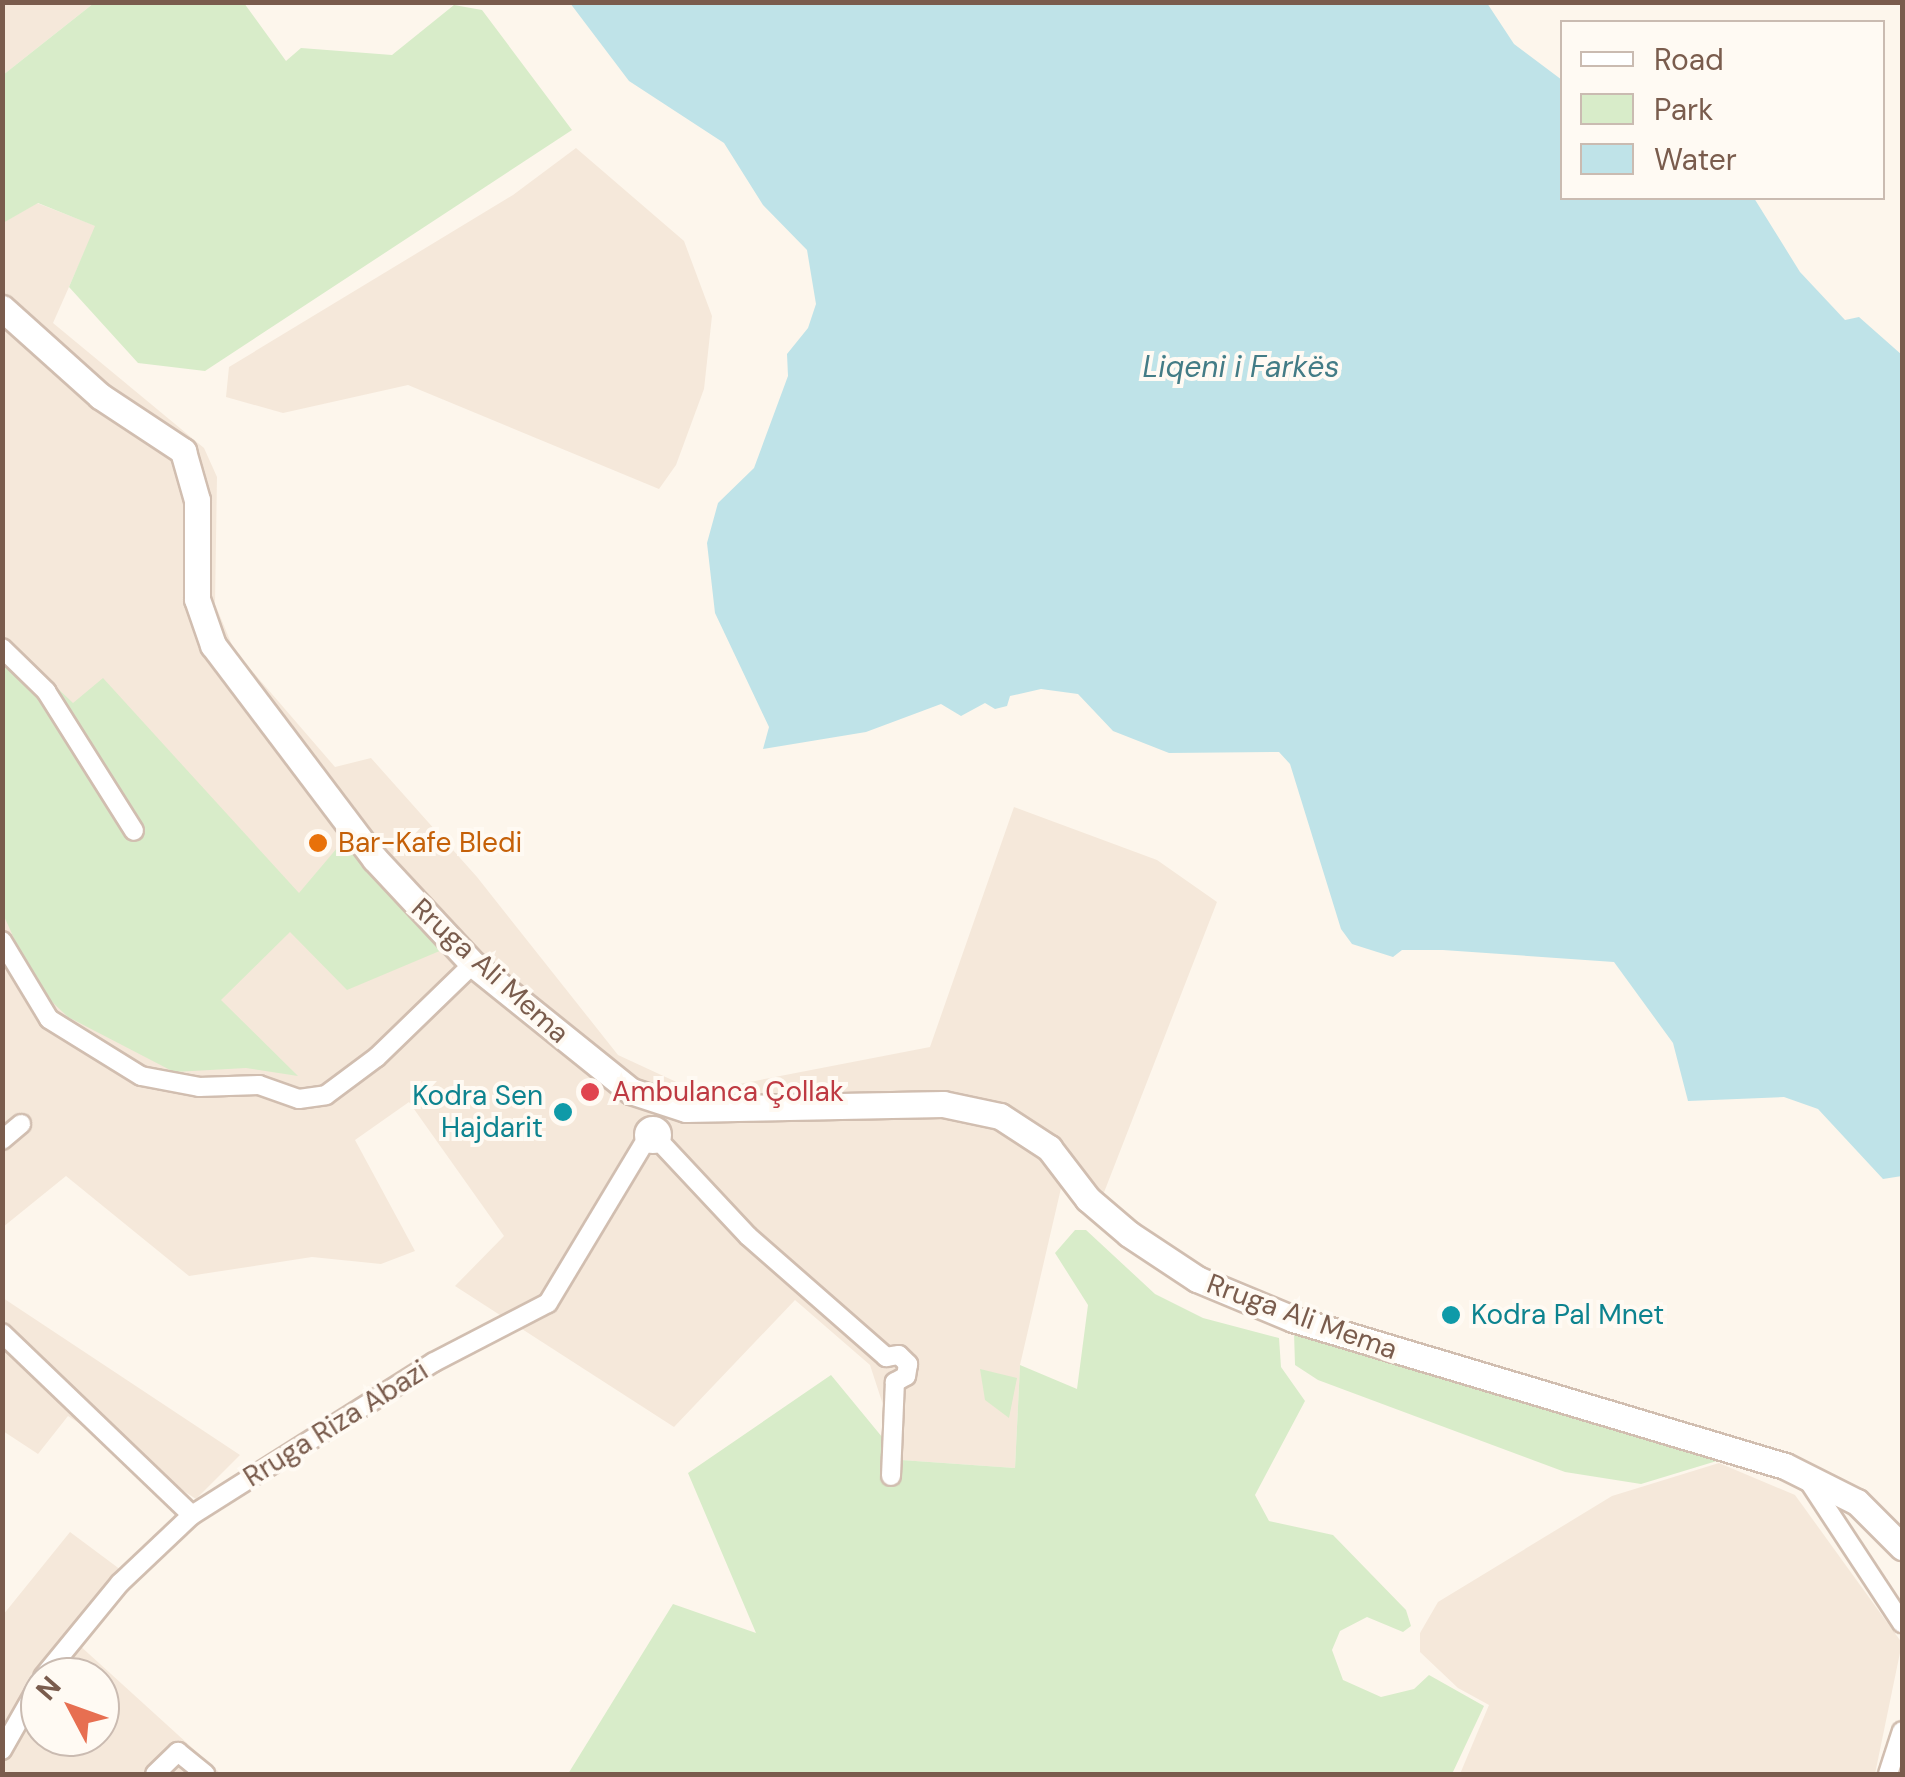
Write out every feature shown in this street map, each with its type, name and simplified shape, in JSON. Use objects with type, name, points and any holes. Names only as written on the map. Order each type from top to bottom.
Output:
[{"type":"street","name":"Rruga Ali Mema","points":[[2,308],[100,396],[183,451],[197,500],[197,599],[213,645],[375,859],[473,964],[604,1072],[655,1128],[760,1109],[943,1104],[1000,1116],[1049,1148],[1088,1199],[1151,1252],[1226,1293],[1804,1475],[1857,1502],[1902,1547]]},
{"type":"street","points":[[2,648],[46,691],[134,831]]},
{"type":"street","points":[[2,941],[49,1019],[126,1068],[169,1083],[259,1085],[299,1099],[326,1095],[376,1057],[473,964]]},
{"type":"street","points":[[2,1140],[21,1124]]},
{"type":"street","points":[[655,1128],[748,1236],[886,1357],[898,1355],[908,1364],[906,1376],[895,1382],[891,1476]]},
{"type":"street","name":"Rruga Riza Abazi","points":[[61,1657],[120,1584],[192,1515],[434,1362],[548,1303],[655,1128]]},
{"type":"street","points":[[2,1334],[192,1515]]},
{"type":"street","points":[[1804,1475],[1902,1623]]},
{"type":"street","name":"Rruga Riza Abazi","points":[[2,1750],[20,1718]]},
{"type":"street","points":[[1888,1774],[1902,1731]]},
{"type":"street","points":[[155,1774],[178,1752],[204,1774]]},
{"type":"shaded area","points":[[3,3],[94,3],[3,75]]},
{"type":"shaded area","points":[[576,148],[684,241],[712,316],[704,389],[676,465],[659,489],[408,385],[283,413],[226,397],[229,367],[513,195]]},
{"type":"shaded area","points":[[37,203],[96,226],[53,323],[204,448],[217,477],[215,604],[234,650],[335,767],[371,758],[477,877],[618,1055],[698,1092],[930,1047],[1014,807],[1157,860],[1217,902],[1103,1195],[1068,1158],[1020,1365],[1015,1468],[901,1460],[870,1365],[795,1300],[674,1427],[455,1286],[504,1236],[409,1102],[355,1140],[415,1251],[381,1264],[312,1257],[189,1276],[66,1176],[3,1227],[2,223]]},
{"type":"shaded area","points":[[3,1298],[240,1455],[196,1499],[68,1416],[38,1454],[3,1431]]},
{"type":"shaded area","points":[[1719,1463],[1795,1495],[1902,1643],[1875,1774],[1460,1774],[1489,1705],[1458,1688],[1420,1652],[1420,1633],[1438,1602],[1612,1496]]},
{"type":"shaded area","points":[[70,1532],[121,1570],[67,1634],[92,1657],[20,1657],[20,1757],[120,1757],[120,1682],[221,1774],[3,1774],[3,1615]]},
{"type":"green space","points":[[94,3],[244,3],[286,61],[301,48],[392,55],[454,5],[482,10],[572,130],[205,371],[138,363],[69,287],[95,226],[38,203],[3,223],[3,75]]},
{"type":"green space","points":[[15,648],[73,703],[103,678],[299,893],[343,841],[442,950],[347,990],[290,932],[221,1000],[298,1076],[246,1068],[174,1072],[68,1017],[36,987],[3,914],[2,667]]},
{"type":"green space","points":[[1075,1230],[1086,1230],[1155,1294],[1203,1318],[1279,1338],[1281,1367],[1305,1401],[1255,1495],[1269,1521],[1333,1535],[1406,1610],[1411,1626],[1403,1632],[1367,1617],[1340,1631],[1332,1650],[1343,1680],[1381,1697],[1414,1689],[1429,1675],[1484,1706],[1452,1774],[568,1774],[673,1604],[756,1633],[688,1473],[831,1375],[901,1460],[1015,1468],[1020,1365],[1077,1389],[1088,1305],[1055,1253]]},
{"type":"green space","points":[[1294,1332],[1571,1410],[1720,1460],[1641,1484],[1565,1472],[1318,1380],[1295,1365]]},
{"type":"green space","points":[[980,1369],[1017,1378],[1009,1418],[985,1400]]},
{"type":"water","name":"Liqeni i Farkës","points":[[570,3],[1487,3],[1514,44],[1560,78],[1560,200],[1755,200],[1800,272],[1845,320],[1859,317],[1902,355],[1902,1176],[1883,1179],[1818,1109],[1784,1097],[1688,1101],[1673,1043],[1614,962],[1443,950],[1402,950],[1393,957],[1352,944],[1341,929],[1290,764],[1279,752],[1169,753],[1113,731],[1078,694],[1041,689],[1010,696],[1007,706],[995,709],[985,703],[961,716],[941,704],[866,732],[763,749],[769,727],[715,613],[707,543],[718,503],[754,468],[788,376],[787,354],[808,328],[816,304],[807,250],[763,205],[724,143],[629,81]]},
{"type":"place","name":"Bar-Kafe Bledi","points":[[318,843]]},
{"type":"place","name":"Ambulanca Çollak","points":[[590,1092]]},
{"type":"place","name":"Kodra Sen Hajdarit","points":[[563,1112]]},
{"type":"place","name":"Kodra Pal Mnet","points":[[1451,1315]]}]
